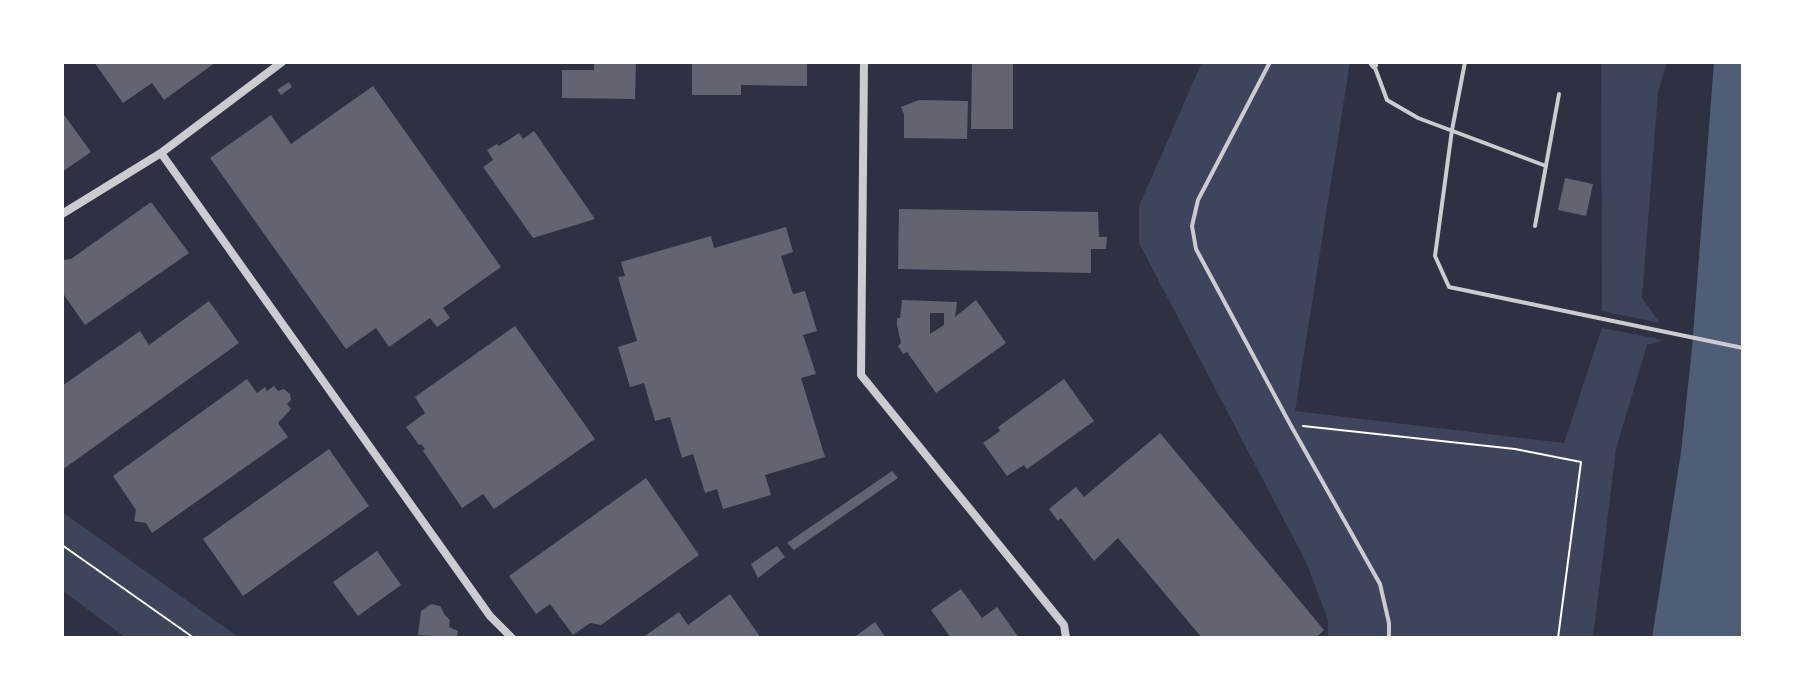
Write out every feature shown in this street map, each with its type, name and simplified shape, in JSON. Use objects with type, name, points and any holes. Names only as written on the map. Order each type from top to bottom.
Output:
[{"type":"street","points":[[62,214],[161,153],[282,62]]},
{"type":"street","points":[[864,62],[861,375],[1064,625],[1066,638]]},
{"type":"street","points":[[161,153],[490,616],[512,638]]},
{"type":"lane","points":[[1270,62],[1198,200],[1192,226],[1196,249],[1380,584],[1389,623],[1389,638]]},
{"type":"lane","points":[[1465,62],[1452,130],[1435,256],[1449,287],[1743,348]]},
{"type":"lane","points":[[1373,64],[1387,100],[1418,118],[1546,166]]},
{"type":"lane","points":[[1535,226],[1559,94]]},
{"type":"path","points":[[1290,424],[1515,449],[1581,462],[1558,638]]},
{"type":"path","points":[[62,545],[194,638]]},
{"type":"shaded area","points":[[1202,62],[1350,62],[1295,411],[1564,443],[1602,328],[1664,340],[1647,345],[1616,449],[1593,638],[1328,638],[1328,620],[1306,562],[1139,243],[1139,206]]},
{"type":"shaded area","points":[[1601,62],[1667,62],[1658,93],[1642,298],[1660,323],[1602,311]]},
{"type":"shaded area","points":[[1714,62],[1743,62],[1743,638],[1652,638],[1681,452]]},
{"type":"shaded area","points":[[62,512],[240,638],[126,638],[62,590]]},
{"type":"building","points":[[94,62],[216,62],[164,100],[152,83],[123,103]]},
{"type":"building","points":[[594,62],[636,62],[635,99],[562,98],[562,70],[594,70]]},
{"type":"building","points":[[692,62],[807,62],[807,86],[741,85],[741,95],[692,95]]},
{"type":"building","points":[[972,62],[1013,62],[1013,129],[971,129]]},
{"type":"building","points":[[289,82],[292,87],[281,95],[277,90]]},
{"type":"building","points":[[373,86],[501,267],[443,308],[450,318],[437,327],[430,318],[389,347],[376,328],[346,349],[210,158],[271,115],[291,144]]},
{"type":"building","points":[[919,100],[968,101],[967,139],[904,138],[901,107]]},
{"type":"building","points":[[62,112],[91,152],[62,172]]},
{"type":"building","points":[[534,131],[595,219],[533,238],[483,167],[493,160],[487,150],[519,133],[523,139]]},
{"type":"building","points":[[1565,178],[1593,184],[1586,216],[1558,210]]},
{"type":"building","points":[[151,202],[189,253],[85,325],[62,292],[62,260],[71,259]]},
{"type":"building","points":[[899,209],[1098,212],[1099,237],[1107,237],[1106,249],[1091,249],[1091,273],[898,269]]},
{"type":"building","points":[[786,227],[793,252],[781,256],[793,294],[805,291],[817,331],[803,335],[816,374],[801,378],[825,457],[765,475],[771,495],[723,509],[717,489],[705,493],[693,454],[682,458],[670,417],[655,421],[644,383],[630,387],[618,347],[637,341],[618,277],[625,276],[621,262],[711,236],[714,248]]},
{"type":"building","points":[[902,300],[957,302],[955,317],[976,300],[1006,343],[936,393],[907,352],[903,354],[898,346],[901,343],[897,318],[900,318]],"holes":[[[930,313],[944,313],[944,325],[930,334]]]},
{"type":"building","points":[[209,301],[239,343],[62,470],[62,386],[140,331],[149,345]]},
{"type":"building","points":[[515,326],[595,439],[494,509],[483,494],[462,508],[423,451],[425,449],[406,427],[425,413],[415,397]]},
{"type":"building","points":[[247,379],[257,393],[265,387],[267,391],[274,386],[278,391],[284,389],[290,394],[291,400],[287,404],[291,409],[278,423],[288,437],[152,533],[146,523],[134,521],[136,510],[113,476]]},
{"type":"building","points":[[1064,379],[1094,421],[1027,469],[1024,465],[1007,476],[983,443],[1000,431],[998,427]]},
{"type":"building","points":[[1160,433],[1324,630],[1316,638],[1202,638],[1118,538],[1094,561],[1061,518],[1058,521],[1049,509],[1076,487],[1084,497]]},
{"type":"building","points":[[329,449],[369,506],[243,596],[203,539]]},
{"type":"building","points":[[892,471],[898,478],[794,550],[787,543]]},
{"type":"building","points":[[646,478],[699,555],[601,625],[590,623],[573,635],[550,604],[536,614],[509,576]]},
{"type":"building","points":[[777,546],[785,557],[758,578],[751,564]]},
{"type":"building","points":[[377,551],[401,585],[358,616],[333,582]]},
{"type":"building","points":[[961,589],[982,618],[997,607],[1019,638],[951,638],[931,610]]},
{"type":"building","points":[[730,594],[761,638],[642,638],[679,612],[688,625]]},
{"type":"building","points":[[431,604],[440,606],[450,620],[449,627],[458,631],[457,638],[418,635],[421,611]]},
{"type":"building","points":[[875,622],[886,638],[853,638]]}]
